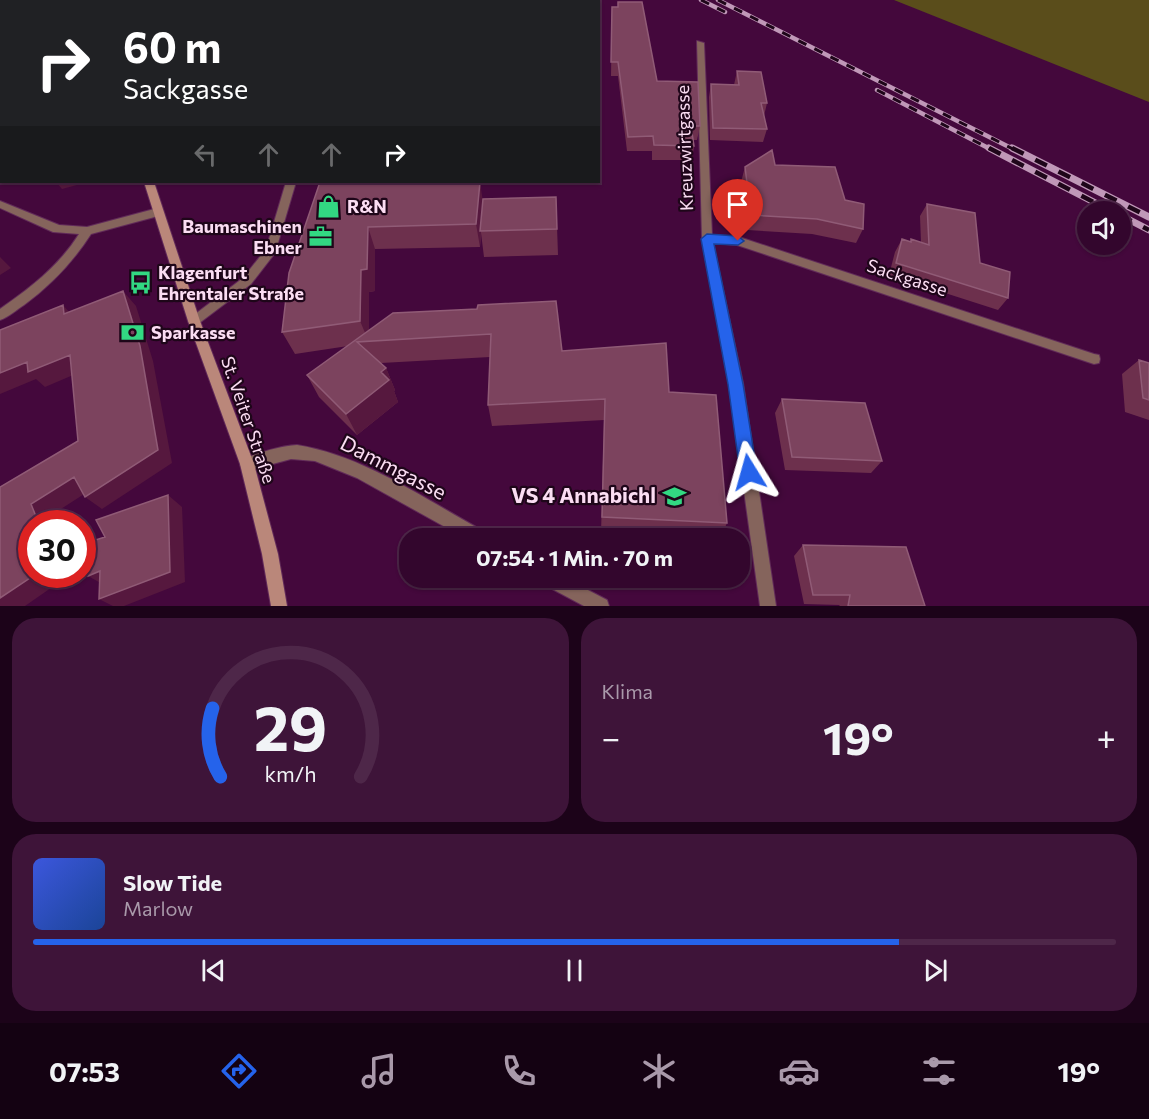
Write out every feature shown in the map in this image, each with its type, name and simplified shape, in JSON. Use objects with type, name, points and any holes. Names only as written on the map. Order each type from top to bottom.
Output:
[{"type":"main road","name":"St. Veiter Straße","points":[[148,183],[194,321],[247,464],[270,554],[279,606]]},
{"type":"street","name":"Kreuzwirtgasse","points":[[700,43],[707,239],[736,384],[768,606]]},
{"type":"street","points":[[194,321],[247,281],[271,250],[291,183]]},
{"type":"street","points":[[0,204],[57,229],[87,231],[158,212]]},
{"type":"street","points":[[0,315],[39,288],[63,266],[87,231]]},
{"type":"street","name":"Sackgasse","points":[[707,239],[738,241],[1094,359]]},
{"type":"street","name":"Dammgasse","points":[[247,464],[295,452],[311,453],[358,471],[461,528]]},
{"type":"street","points":[[568,588],[601,606]]},
{"type":"shaded area","points":[[894,0],[1149,0],[1149,102]]},
{"type":"building","points":[[618,2],[642,2],[657,81],[698,82],[700,126],[691,126],[694,146],[654,145],[653,136],[628,137],[618,62],[611,62],[612,7],[618,7]]},
{"type":"building","points":[[737,71],[761,72],[767,103],[761,103],[767,129],[713,128],[711,84],[739,85]]},
{"type":"building","points":[[772,150],[775,165],[835,167],[845,200],[864,204],[863,229],[817,219],[751,215],[745,167]]},
{"type":"building","points":[[320,183],[480,183],[476,224],[368,227],[367,269],[361,270],[360,321],[282,332],[289,273]]},
{"type":"building","points":[[556,197],[557,229],[480,231],[483,199]]},
{"type":"building","points":[[927,204],[975,213],[980,263],[1010,272],[1008,298],[896,263],[902,239],[911,242],[911,239],[929,245]]},
{"type":"building","points":[[123,291],[140,346],[158,450],[85,497],[74,477],[31,504],[33,510],[18,510],[18,586],[0,598],[0,487],[78,441],[70,355],[28,372],[27,362],[0,373],[0,330],[63,305],[64,314]]},
{"type":"building","points":[[556,301],[562,351],[666,343],[669,392],[716,395],[727,523],[602,517],[605,399],[488,405],[491,334],[357,342],[386,368],[381,372],[389,380],[346,414],[307,375],[393,313],[477,309],[478,305]]},
{"type":"building","points":[[1139,360],[1149,363],[1149,400],[1143,398]]},
{"type":"building","points":[[782,399],[865,403],[882,461],[792,457]]},
{"type":"building","points":[[168,495],[170,572],[99,599],[100,571],[96,573],[96,540],[105,537],[96,520]]},
{"type":"building","points":[[803,545],[906,547],[925,606],[848,606],[850,595],[813,595]]},
{"type":"railway","points":[[701,0],[725,12]]},
{"type":"railway","points":[[718,0],[1015,150]]},
{"type":"railway","points":[[877,90],[992,150]]},
{"type":"railway","points":[[989,148],[1092,201]]},
{"type":"railway","points":[[1012,148],[1149,217]]},
{"type":"railway","points":[[1131,221],[1149,230]]},
{"type":"place","name":"R&N","points":[[329,207]]},
{"type":"place","name":"Baumaschinen Ebner","points":[[320,237]]},
{"type":"place","name":"Klagenfurt Ehrentaler Straße","points":[[140,283]]},
{"type":"place","name":"Sparkasse","points":[[133,333]]},
{"type":"place","name":"VS 4 Annabichl","points":[[674,496]]},
{"type":"route","points":[[738,241],[707,239],[736,384],[749,472]]}]
